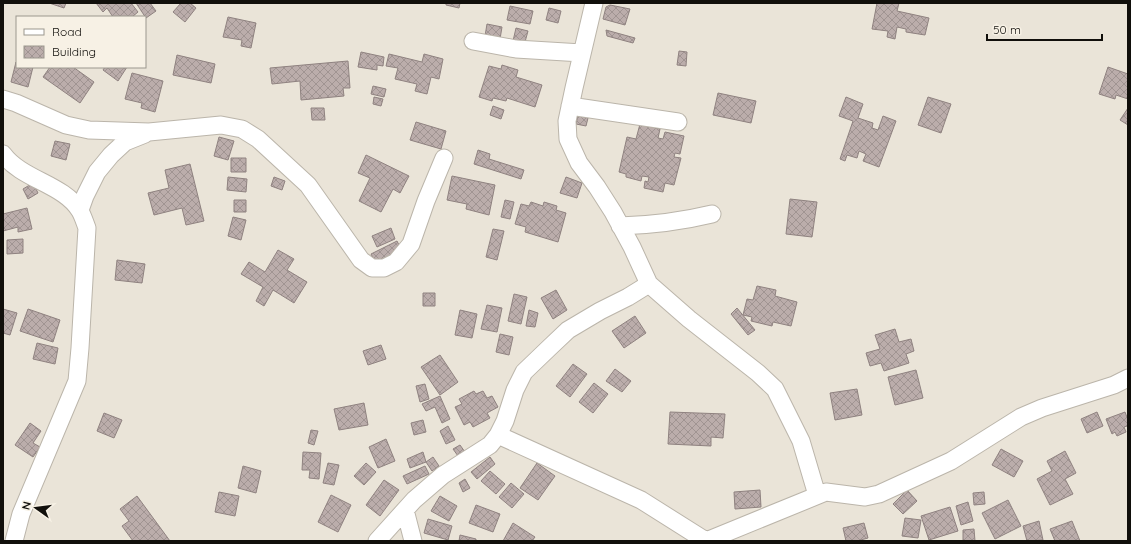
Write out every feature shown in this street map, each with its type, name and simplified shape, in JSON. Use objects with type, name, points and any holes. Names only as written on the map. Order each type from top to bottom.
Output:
[{"type":"street","points":[[594,3],[570,106],[568,139],[579,163],[597,187],[632,247],[649,284],[689,319],[758,373],[775,389],[801,441],[817,495]]},
{"type":"street","points":[[472,41],[516,48],[582,53]]},
{"type":"street","points":[[3,99],[16,103],[66,126],[89,130],[149,132],[221,125],[242,129],[258,139],[308,186],[361,260],[372,268],[384,268],[396,262],[411,244],[426,201],[444,158]]},
{"type":"street","points":[[570,106],[678,122]]},
{"type":"street","points":[[80,210],[97,172],[111,155],[125,142],[149,132]]},
{"type":"street","points":[[3,154],[17,169],[67,197],[80,210],[87,228],[77,381],[21,514],[14,541]]},
{"type":"street","points":[[620,226],[680,222],[712,214]]},
{"type":"street","points":[[377,541],[414,500],[443,475],[490,446],[498,435],[505,421],[515,390],[524,372],[568,330],[649,284]]},
{"type":"street","points":[[498,435],[641,500],[706,541],[826,492],[865,497],[879,494],[951,461],[1022,417],[1042,408],[1114,385],[1128,378]]},
{"type":"street","points":[[405,510],[413,541]]},
{"type":"building","points":[[49,3],[66,3],[64,8]]},
{"type":"building","points":[[96,3],[131,3],[138,12],[133,16],[112,16],[107,8],[103,12]]},
{"type":"building","points":[[136,3],[150,3],[156,11],[146,18]]},
{"type":"building","points":[[181,3],[190,3],[196,8],[185,22],[173,12]]},
{"type":"building","points":[[446,3],[460,3],[459,8],[446,5]]},
{"type":"building","points":[[877,3],[899,3],[897,11],[929,18],[925,35],[906,32],[906,29],[897,27],[895,39],[887,37],[888,31],[872,29]]},
{"type":"building","points":[[610,5],[630,9],[625,25],[603,19],[606,7]]},
{"type":"building","points":[[510,6],[533,11],[530,24],[507,20]]},
{"type":"building","points":[[549,8],[561,11],[558,23],[546,20]]},
{"type":"building","points":[[228,17],[256,23],[251,48],[241,46],[242,40],[223,37]]},
{"type":"building","points":[[487,24],[502,27],[500,39],[485,36]]},
{"type":"building","points":[[516,28],[528,31],[525,42],[513,41]]},
{"type":"building","points":[[606,30],[635,38],[633,43],[607,36]]},
{"type":"building","points":[[679,51],[687,52],[686,66],[677,65]]},
{"type":"building","points":[[361,52],[384,57],[383,66],[377,65],[377,70],[358,67]]},
{"type":"building","points":[[389,54],[422,62],[424,54],[443,59],[439,79],[431,77],[427,94],[415,91],[417,84],[395,79],[398,68],[386,66]]},
{"type":"building","points":[[177,55],[215,64],[211,83],[173,75]]},
{"type":"building","points":[[348,61],[350,88],[343,88],[344,96],[301,100],[300,81],[272,84],[270,68]]},
{"type":"building","points":[[16,62],[16,68],[33,68],[28,87],[11,82]]},
{"type":"building","points":[[502,65],[518,70],[516,77],[542,85],[535,107],[507,98],[506,101],[493,98],[492,101],[479,97],[489,66],[501,69]]},
{"type":"building","points":[[1108,67],[1128,74],[1128,99],[1116,95],[1115,99],[1099,94]]},
{"type":"building","points":[[49,68],[74,68],[94,82],[80,103],[43,77]]},
{"type":"building","points":[[104,68],[126,68],[118,81],[103,70]]},
{"type":"building","points":[[132,73],[163,81],[155,112],[141,108],[142,103],[125,99]]},
{"type":"building","points":[[373,86],[386,89],[384,97],[371,94]]},
{"type":"building","points":[[718,93],[756,101],[751,123],[713,115]]},
{"type":"building","points":[[374,97],[383,99],[381,106],[373,104]]},
{"type":"building","points":[[846,97],[863,104],[858,118],[873,123],[872,128],[878,130],[883,116],[896,121],[879,167],[863,161],[866,154],[859,151],[857,158],[847,155],[845,161],[840,159],[853,121],[839,116]]},
{"type":"building","points":[[928,97],[951,104],[941,133],[918,125]]},
{"type":"building","points":[[493,106],[504,110],[501,119],[490,115]]},
{"type":"building","points":[[311,108],[324,108],[325,120],[312,120]]},
{"type":"building","points":[[1128,108],[1128,125],[1120,120]]},
{"type":"building","points":[[578,115],[588,118],[586,126],[576,124]]},
{"type":"building","points":[[416,122],[446,131],[441,149],[410,140]]},
{"type":"building","points":[[640,124],[660,129],[658,138],[663,139],[665,132],[684,136],[680,154],[675,153],[674,157],[681,158],[674,185],[665,183],[663,192],[644,188],[645,181],[648,182],[649,177],[642,176],[641,181],[626,177],[626,174],[619,172],[627,137],[636,139]]},
{"type":"building","points":[[219,137],[234,141],[228,160],[214,156]]},
{"type":"building","points":[[55,141],[70,144],[66,160],[51,156]]},
{"type":"building","points":[[478,150],[490,154],[489,159],[524,170],[521,179],[474,164]]},
{"type":"building","points":[[366,155],[409,176],[400,193],[393,189],[381,212],[359,201],[370,178],[358,173]]},
{"type":"building","points":[[231,158],[246,158],[246,172],[231,172]]},
{"type":"building","points":[[190,164],[204,221],[186,225],[182,208],[154,215],[148,193],[169,188],[165,170]]},
{"type":"building","points":[[452,176],[495,185],[489,215],[466,209],[467,204],[447,200]]},
{"type":"building","points":[[228,177],[247,179],[246,192],[227,190]]},
{"type":"building","points":[[274,177],[285,181],[282,190],[271,186]]},
{"type":"building","points":[[566,177],[582,183],[577,198],[560,193]]},
{"type":"building","points":[[33,183],[38,193],[28,199],[23,189]]},
{"type":"building","points":[[790,199],[817,202],[812,237],[786,234]]},
{"type":"building","points":[[234,200],[246,200],[246,212],[234,212]]},
{"type":"building","points":[[505,200],[514,202],[510,219],[501,217]]},
{"type":"building","points":[[531,202],[543,206],[544,202],[557,206],[556,210],[566,213],[558,242],[525,232],[526,227],[515,224],[521,204],[529,206]]},
{"type":"building","points":[[27,208],[32,229],[18,232],[18,227],[3,231],[3,214]]},
{"type":"building","points":[[233,217],[246,220],[241,240],[228,236]]},
{"type":"building","points":[[391,228],[395,239],[377,247],[372,236]]},
{"type":"building","points":[[493,229],[504,231],[497,260],[486,257]]},
{"type":"building","points":[[23,239],[23,253],[7,254],[7,240]]},
{"type":"building","points":[[397,241],[402,251],[376,264],[371,254]]},
{"type":"building","points":[[278,250],[294,259],[287,270],[307,282],[294,303],[273,290],[264,306],[256,301],[263,287],[241,274],[249,262],[265,272]]},
{"type":"building","points":[[117,260],[145,264],[142,283],[115,280]]},
{"type":"building","points":[[757,286],[776,290],[775,296],[797,302],[791,326],[773,322],[772,326],[751,321],[752,317],[743,315],[747,299],[753,300]]},
{"type":"building","points":[[556,290],[567,310],[553,319],[541,298]]},
{"type":"building","points":[[423,293],[435,293],[435,306],[423,306]]},
{"type":"building","points":[[514,294],[527,297],[521,324],[508,321]]},
{"type":"building","points":[[487,305],[502,308],[497,332],[481,329]]},
{"type":"building","points":[[737,308],[755,330],[748,335],[731,314]]},
{"type":"building","points":[[3,309],[17,313],[10,335],[3,333]]},
{"type":"building","points":[[28,309],[60,320],[53,342],[20,331]]},
{"type":"building","points":[[460,310],[477,314],[472,338],[455,335]]},
{"type":"building","points":[[529,310],[538,313],[535,327],[526,326]]},
{"type":"building","points":[[635,316],[646,333],[624,348],[612,331]]},
{"type":"building","points":[[895,329],[899,342],[911,339],[914,351],[906,354],[909,363],[884,371],[881,363],[870,366],[866,353],[880,349],[875,335]]},
{"type":"building","points":[[500,334],[513,337],[509,355],[496,352]]},
{"type":"building","points":[[37,343],[58,348],[55,364],[33,359]]},
{"type":"building","points":[[381,345],[386,359],[368,365],[363,351]]},
{"type":"building","points":[[440,355],[458,382],[440,395],[421,367]]},
{"type":"building","points":[[573,364],[587,374],[570,397],[556,386]]},
{"type":"building","points":[[615,369],[631,381],[622,392],[606,381]]},
{"type":"building","points":[[916,370],[923,398],[895,405],[888,377]]},
{"type":"building","points":[[594,383],[608,394],[593,413],[579,402]]},
{"type":"building","points":[[425,384],[429,399],[420,402],[416,386]]},
{"type":"building","points":[[857,389],[862,415],[835,420],[830,393]]},
{"type":"building","points":[[474,391],[476,394],[483,391],[487,398],[492,396],[498,407],[487,413],[490,418],[473,427],[470,422],[464,425],[455,407],[462,404],[459,399]]},
{"type":"building","points":[[440,396],[450,419],[442,423],[435,407],[426,411],[422,404]]},
{"type":"building","points":[[364,403],[368,425],[339,430],[334,409]]},
{"type":"building","points":[[670,412],[725,414],[723,438],[711,437],[711,446],[668,444]]},
{"type":"building","points":[[1097,412],[1103,426],[1087,433],[1081,419]]},
{"type":"building","points":[[1125,412],[1128,420],[1128,428],[1127,426],[1124,427],[1126,432],[1117,436],[1115,432],[1112,434],[1106,419]]},
{"type":"building","points":[[104,413],[122,420],[114,438],[97,431]]},
{"type":"building","points":[[423,420],[426,432],[414,435],[411,423]]},
{"type":"building","points":[[30,423],[41,431],[33,443],[40,447],[33,457],[15,445]]},
{"type":"building","points":[[448,426],[455,440],[446,444],[440,431]]},
{"type":"building","points":[[311,430],[318,431],[314,445],[308,443]]},
{"type":"building","points":[[386,439],[395,461],[378,468],[369,447]]},
{"type":"building","points":[[460,445],[465,452],[458,456],[453,449]]},
{"type":"building","points":[[1001,449],[1023,461],[1014,477],[992,465]]},
{"type":"building","points":[[1065,451],[1076,473],[1065,479],[1073,494],[1050,505],[1037,479],[1052,471],[1047,461]]},
{"type":"building","points":[[303,452],[321,453],[319,479],[309,478],[310,470],[302,470]]},
{"type":"building","points":[[423,452],[426,462],[410,468],[407,459]]},
{"type":"building","points":[[433,457],[439,466],[432,471],[426,462]]},
{"type":"building","points":[[490,457],[495,464],[477,479],[471,472]]},
{"type":"building","points":[[328,463],[339,465],[334,485],[323,483]]},
{"type":"building","points":[[366,463],[376,472],[364,485],[354,476]]},
{"type":"building","points":[[537,463],[555,476],[538,500],[520,488]]},
{"type":"building","points":[[243,466],[261,471],[256,493],[238,488]]},
{"type":"building","points":[[425,466],[429,474],[407,484],[403,476]]},
{"type":"building","points":[[490,471],[505,484],[496,494],[481,481]]},
{"type":"building","points":[[465,479],[470,488],[463,492],[459,483]]},
{"type":"building","points":[[384,480],[399,490],[380,516],[366,505]]},
{"type":"building","points":[[511,483],[524,494],[512,508],[499,497]]},
{"type":"building","points":[[760,490],[761,507],[735,509],[734,492]]},
{"type":"building","points":[[907,490],[917,501],[903,514],[893,504]]},
{"type":"building","points":[[219,492],[239,496],[235,516],[215,512]]},
{"type":"building","points":[[984,492],[985,504],[974,505],[973,493]]},
{"type":"building","points":[[331,495],[351,505],[338,532],[318,522]]},
{"type":"building","points":[[137,496],[170,541],[133,541],[122,526],[129,521],[120,509]]},
{"type":"building","points":[[440,496],[457,506],[449,521],[431,511]]},
{"type":"building","points":[[1008,500],[1021,526],[995,539],[982,513]]},
{"type":"building","points":[[968,502],[973,521],[961,525],[956,506]]},
{"type":"building","points":[[476,505],[500,514],[493,532],[469,523]]},
{"type":"building","points":[[950,507],[958,531],[929,540],[921,516]]},
{"type":"building","points":[[905,518],[921,520],[918,538],[902,536]]},
{"type":"building","points":[[428,519],[452,526],[448,540],[424,533]]},
{"type":"building","points":[[1039,521],[1043,540],[1027,541],[1023,526]]},
{"type":"building","points":[[1072,521],[1080,541],[1055,541],[1050,529]]},
{"type":"building","points":[[513,523],[535,537],[532,541],[503,541]]},
{"type":"building","points":[[864,523],[868,538],[857,541],[846,541],[843,528]]},
{"type":"building","points":[[974,529],[975,541],[963,541],[963,530]]},
{"type":"building","points":[[460,535],[476,539],[476,541],[459,541]]}]
